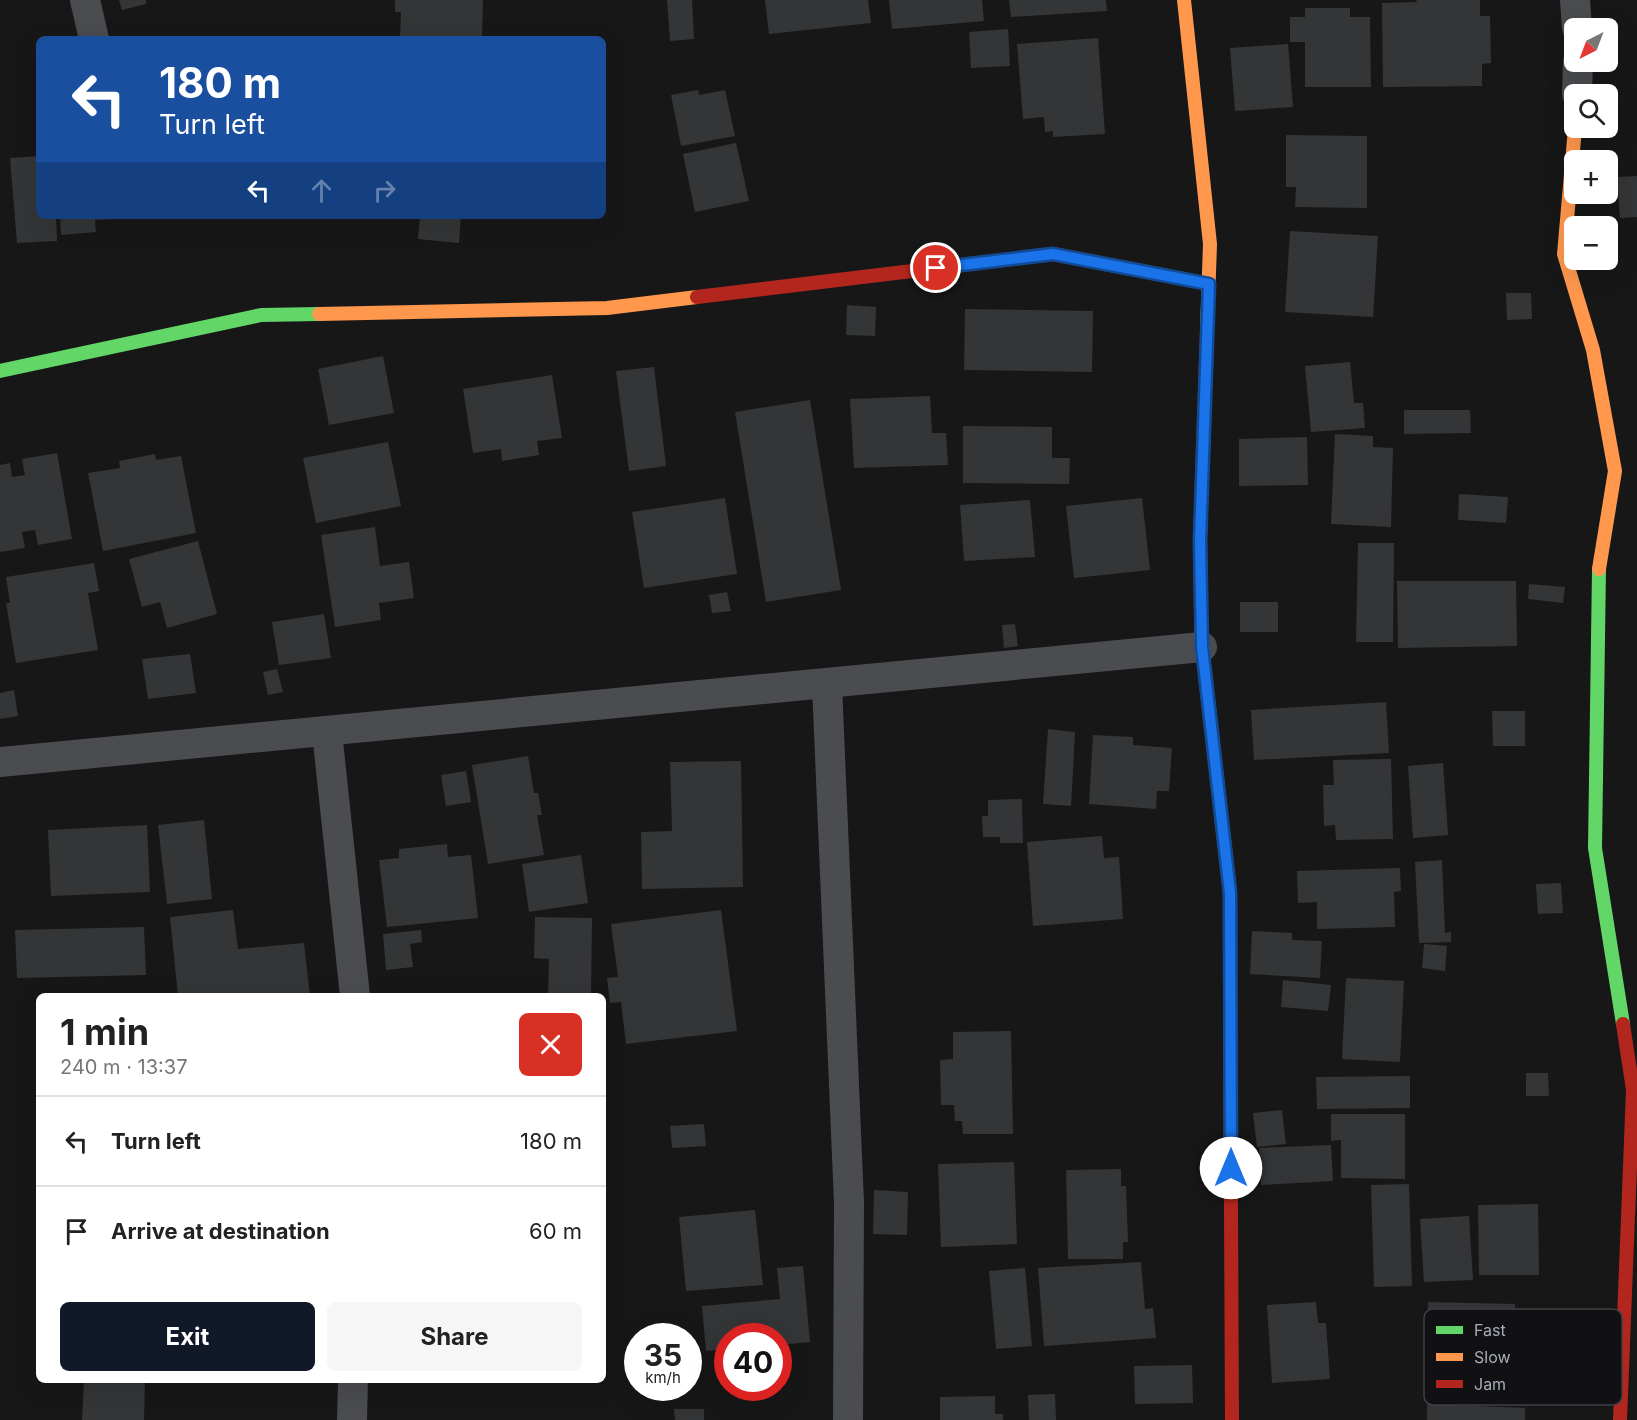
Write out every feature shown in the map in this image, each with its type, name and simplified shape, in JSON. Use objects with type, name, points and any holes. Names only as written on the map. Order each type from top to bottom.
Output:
[{"type":"street","points":[[86,0],[93,36]]},
{"type":"street","points":[[1184,0],[1210,244],[1200,541],[1202,647],[1230,893],[1232,1420]]},
{"type":"street","points":[[1575,0],[1576,18]]},
{"type":"street","points":[[1574,138],[1564,254],[1593,350],[1615,471],[1598,574],[1595,848],[1634,1090],[1622,1373]]},
{"type":"street","points":[[0,371],[261,315],[607,308],[1053,254],[1209,284]]},
{"type":"street","points":[[0,762],[327,732],[594,704],[827,685],[1202,647]]},
{"type":"street","points":[[827,685],[849,1203],[848,1420]]},
{"type":"street","points":[[327,732],[355,993]]},
{"type":"street","points":[[352,1420],[353,1383]]},
{"type":"street","points":[[1620,1420],[1621,1405]]},
{"type":"building","points":[[119,0],[146,0],[146,4],[122,10]]},
{"type":"building","points":[[395,0],[483,0],[482,36],[400,36],[401,12],[395,12]]},
{"type":"building","points":[[667,0],[692,0],[694,39],[670,41]]},
{"type":"building","points":[[765,0],[868,0],[871,23],[769,34]]},
{"type":"building","points":[[889,0],[982,0],[984,21],[892,29]]},
{"type":"building","points":[[1009,0],[1106,0],[1107,11],[1011,17]]},
{"type":"building","points":[[1416,0],[1480,0],[1480,16],[1490,16],[1491,63],[1482,64],[1482,86],[1383,87],[1382,3],[1417,2]]},
{"type":"building","points":[[1305,8],[1350,8],[1350,17],[1370,17],[1371,87],[1305,87],[1305,42],[1290,42],[1290,17],[1305,17]]},
{"type":"building","points":[[1008,29],[1010,66],[971,68],[969,32]]},
{"type":"building","points":[[1098,38],[1105,134],[1053,137],[1053,131],[1045,132],[1044,117],[1023,119],[1017,44]]},
{"type":"building","points":[[1288,44],[1293,107],[1235,111],[1230,48]]},
{"type":"building","points":[[698,90],[699,95],[725,90],[735,136],[681,146],[671,95]]},
{"type":"building","points":[[1286,135],[1367,136],[1367,208],[1295,207],[1296,187],[1286,187]]},
{"type":"building","points":[[736,143],[749,201],[695,212],[683,154]]},
{"type":"building","points":[[36,156],[36,219],[56,219],[57,241],[17,243],[10,158]]},
{"type":"building","points":[[1637,176],[1637,217],[1620,218],[1618,177]]},
{"type":"building","points":[[60,219],[112,219],[95,220],[96,232],[61,235]]},
{"type":"building","points":[[420,219],[461,219],[459,243],[418,239]]},
{"type":"building","points":[[1290,231],[1378,236],[1373,317],[1285,312]]},
{"type":"building","points":[[1506,293],[1531,293],[1532,319],[1507,320]]},
{"type":"building","points":[[847,305],[876,307],[875,336],[846,335]]},
{"type":"building","points":[[965,309],[1093,311],[1092,372],[964,370]]},
{"type":"building","points":[[383,356],[394,413],[329,425],[318,369]]},
{"type":"building","points":[[1350,362],[1354,403],[1363,403],[1365,428],[1311,432],[1305,366]]},
{"type":"building","points":[[654,367],[666,466],[629,471],[616,371]]},
{"type":"building","points":[[552,375],[562,438],[537,441],[539,455],[502,461],[501,449],[473,453],[463,389]]},
{"type":"building","points":[[930,396],[932,433],[946,433],[948,465],[854,468],[850,399]]},
{"type":"building","points":[[810,400],[841,590],[766,602],[735,412]]},
{"type":"building","points":[[1404,410],[1470,410],[1471,433],[1404,434]]},
{"type":"building","points":[[963,426],[1052,427],[1052,458],[1070,458],[1069,484],[963,483]]},
{"type":"building","points":[[1335,434],[1373,436],[1373,447],[1393,448],[1391,527],[1331,524]]},
{"type":"building","points":[[1307,437],[1308,485],[1239,486],[1239,439]]},
{"type":"building","points":[[388,442],[401,506],[316,523],[303,458]]},
{"type":"building","points":[[57,453],[72,539],[38,545],[35,530],[22,532],[25,548],[0,552],[0,465],[10,463],[12,477],[25,475],[22,459]]},
{"type":"building","points":[[155,454],[156,460],[181,456],[196,533],[103,551],[88,473],[120,468],[119,461]]},
{"type":"building","points":[[1459,494],[1508,497],[1506,523],[1458,520]]},
{"type":"building","points":[[725,498],[737,574],[644,588],[632,512]]},
{"type":"building","points":[[1142,498],[1150,570],[1074,578],[1066,506]]},
{"type":"building","points":[[1030,500],[1035,557],[964,561],[960,505]]},
{"type":"building","points":[[375,527],[380,566],[409,562],[414,598],[379,603],[381,620],[335,627],[321,535]]},
{"type":"building","points":[[198,541],[217,614],[167,628],[160,602],[142,607],[129,559]]},
{"type":"building","points":[[1358,543],[1394,543],[1393,642],[1356,642]]},
{"type":"building","points":[[94,563],[99,591],[88,593],[98,650],[16,663],[6,603],[10,603],[6,577]]},
{"type":"building","points":[[1397,581],[1516,581],[1517,646],[1398,648]]},
{"type":"building","points":[[1529,584],[1565,587],[1563,603],[1528,599]]},
{"type":"building","points":[[727,592],[731,611],[712,613],[709,595]]},
{"type":"building","points":[[1240,602],[1278,602],[1278,632],[1240,632]]},
{"type":"building","points":[[324,614],[331,658],[279,665],[272,622]]},
{"type":"building","points":[[1015,624],[1018,646],[1004,648],[1002,625]]},
{"type":"building","points":[[190,654],[196,693],[148,699],[142,659]]},
{"type":"building","points":[[277,669],[283,692],[268,695],[263,672]]},
{"type":"building","points":[[14,690],[18,716],[0,719],[0,693]]},
{"type":"building","points":[[1386,702],[1389,753],[1254,760],[1251,710]]},
{"type":"building","points":[[1492,711],[1525,711],[1525,746],[1493,746]]},
{"type":"building","points":[[1048,729],[1075,732],[1071,806],[1043,804]]},
{"type":"building","points":[[1093,735],[1133,737],[1133,745],[1172,748],[1169,791],[1157,791],[1156,809],[1089,804]]},
{"type":"building","points":[[528,756],[534,793],[538,793],[542,815],[537,815],[544,855],[488,864],[472,765]]},
{"type":"building","points":[[1391,759],[1393,839],[1336,840],[1335,825],[1324,826],[1323,785],[1334,785],[1333,760]]},
{"type":"building","points":[[741,761],[743,887],[642,889],[641,832],[672,831],[670,762]]},
{"type":"building","points":[[1443,763],[1448,835],[1413,838],[1408,766]]},
{"type":"building","points":[[466,771],[471,802],[446,806],[441,775]]},
{"type":"building","points":[[1022,799],[1023,843],[1000,843],[1000,837],[983,837],[982,816],[988,816],[988,800]]},
{"type":"building","points":[[204,820],[212,899],[167,904],[158,825]]},
{"type":"building","points":[[147,825],[150,892],[51,896],[48,830]]},
{"type":"building","points":[[1102,836],[1104,858],[1119,857],[1123,919],[1033,926],[1027,842]]},
{"type":"building","points":[[447,844],[448,857],[471,855],[478,918],[387,927],[379,860],[399,858],[399,849]]},
{"type":"building","points":[[581,855],[588,903],[529,912],[522,864]]},
{"type":"building","points":[[1442,860],[1445,933],[1451,932],[1451,942],[1419,943],[1415,862]]},
{"type":"building","points":[[1400,868],[1401,891],[1394,892],[1395,927],[1317,929],[1317,902],[1298,903],[1297,871]]},
{"type":"building","points":[[1561,883],[1563,913],[1538,914],[1536,884]]},
{"type":"building","points":[[233,910],[238,949],[304,943],[310,993],[178,993],[170,917]]},
{"type":"building","points":[[721,910],[737,1031],[626,1044],[621,1002],[610,1003],[607,978],[618,977],[611,924]]},
{"type":"building","points":[[535,917],[592,918],[591,993],[548,993],[549,959],[534,958]]},
{"type":"building","points":[[144,927],[146,975],[17,978],[15,930]]},
{"type":"building","points":[[421,930],[422,942],[410,944],[413,967],[386,970],[383,934]]},
{"type":"building","points":[[1252,931],[1292,933],[1292,940],[1322,941],[1320,978],[1250,974]]},
{"type":"building","points":[[1424,944],[1447,946],[1445,971],[1422,968]]},
{"type":"building","points":[[1346,978],[1404,981],[1400,1062],[1342,1059]]},
{"type":"building","points":[[1283,980],[1331,985],[1328,1011],[1281,1007]]},
{"type":"building","points":[[1011,1031],[1013,1134],[963,1134],[962,1121],[955,1121],[954,1105],[941,1105],[940,1060],[953,1059],[953,1032]]},
{"type":"building","points":[[1526,1073],[1548,1073],[1549,1096],[1526,1096]]},
{"type":"building","points":[[1410,1076],[1410,1108],[1317,1109],[1316,1077]]},
{"type":"building","points":[[1282,1110],[1286,1144],[1257,1147],[1253,1113]]},
{"type":"building","points":[[1331,1114],[1405,1114],[1405,1179],[1341,1178],[1341,1140],[1331,1141]]},
{"type":"building","points":[[704,1124],[706,1146],[672,1148],[670,1126]]},
{"type":"building","points":[[1331,1145],[1333,1181],[1261,1185],[1259,1148]]},
{"type":"building","points":[[1014,1162],[1017,1244],[941,1247],[938,1164]]},
{"type":"building","points":[[1121,1169],[1121,1186],[1126,1186],[1128,1242],[1123,1242],[1123,1259],[1068,1259],[1066,1170]]},
{"type":"building","points":[[1409,1184],[1412,1286],[1374,1287],[1371,1185]]},
{"type":"building","points":[[874,1190],[908,1192],[907,1235],[873,1234]]},
{"type":"building","points":[[1538,1204],[1539,1275],[1479,1275],[1478,1205]]},
{"type":"building","points":[[755,1210],[763,1285],[686,1291],[679,1217]]},
{"type":"building","points":[[1469,1216],[1473,1280],[1424,1282],[1420,1219]]},
{"type":"building","points":[[1141,1262],[1145,1309],[1153,1308],[1156,1338],[1044,1346],[1038,1268]]},
{"type":"building","points":[[803,1266],[810,1342],[792,1344],[792,1323],[714,1323],[714,1350],[706,1351],[702,1306],[780,1299],[777,1268]]},
{"type":"building","points":[[1025,1268],[1032,1346],[996,1349],[989,1271]]},
{"type":"building","points":[[1316,1302],[1318,1323],[1326,1323],[1330,1379],[1272,1383],[1267,1305]]},
{"type":"building","points":[[1428,1302],[1515,1304],[1515,1309],[1428,1309]]},
{"type":"building","points":[[1192,1365],[1193,1403],[1135,1404],[1134,1366]]},
{"type":"building","points":[[84,1383],[145,1383],[144,1420],[82,1420]]},
{"type":"building","points":[[1055,1394],[1056,1420],[1029,1420],[1028,1395]]},
{"type":"building","points":[[995,1396],[995,1414],[1003,1414],[1003,1420],[940,1420],[940,1397]]},
{"type":"building","points":[[1427,1405],[1525,1408],[1525,1420],[1427,1420]]},
{"type":"building","points":[[674,1409],[704,1409],[704,1420],[675,1420]]},
{"type":"traffic: fast","points":[[1132,269],[1209,284]]},
{"type":"traffic: fast","points":[[0,371],[261,315],[319,314]]},
{"type":"traffic: fast","points":[[1599,569],[1595,848],[1623,1024]]},
{"type":"traffic: slow","points":[[1184,0],[1210,244],[1207,330]]},
{"type":"traffic: slow","points":[[1574,138],[1564,254],[1593,350],[1615,471],[1599,569]]},
{"type":"traffic: slow","points":[[319,314],[607,308],[697,297]]},
{"type":"traffic: slow","points":[[1201,617],[1202,647],[1230,893],[1230,992]]},
{"type":"traffic: jam","points":[[697,297],[1053,254],[1132,269]]},
{"type":"traffic: jam","points":[[1201,617],[1200,541],[1207,330]]},
{"type":"traffic: jam","points":[[1230,992],[1232,1420]]},
{"type":"traffic: jam","points":[[1622,1369],[1633,1090],[1623,1024]]},
{"type":"traffic: jam","points":[[1620,1420],[1621,1405]]},
{"type":"route","points":[[936,268],[1053,254],[1209,284],[1200,541],[1202,647],[1230,893],[1231,1168]]}]
